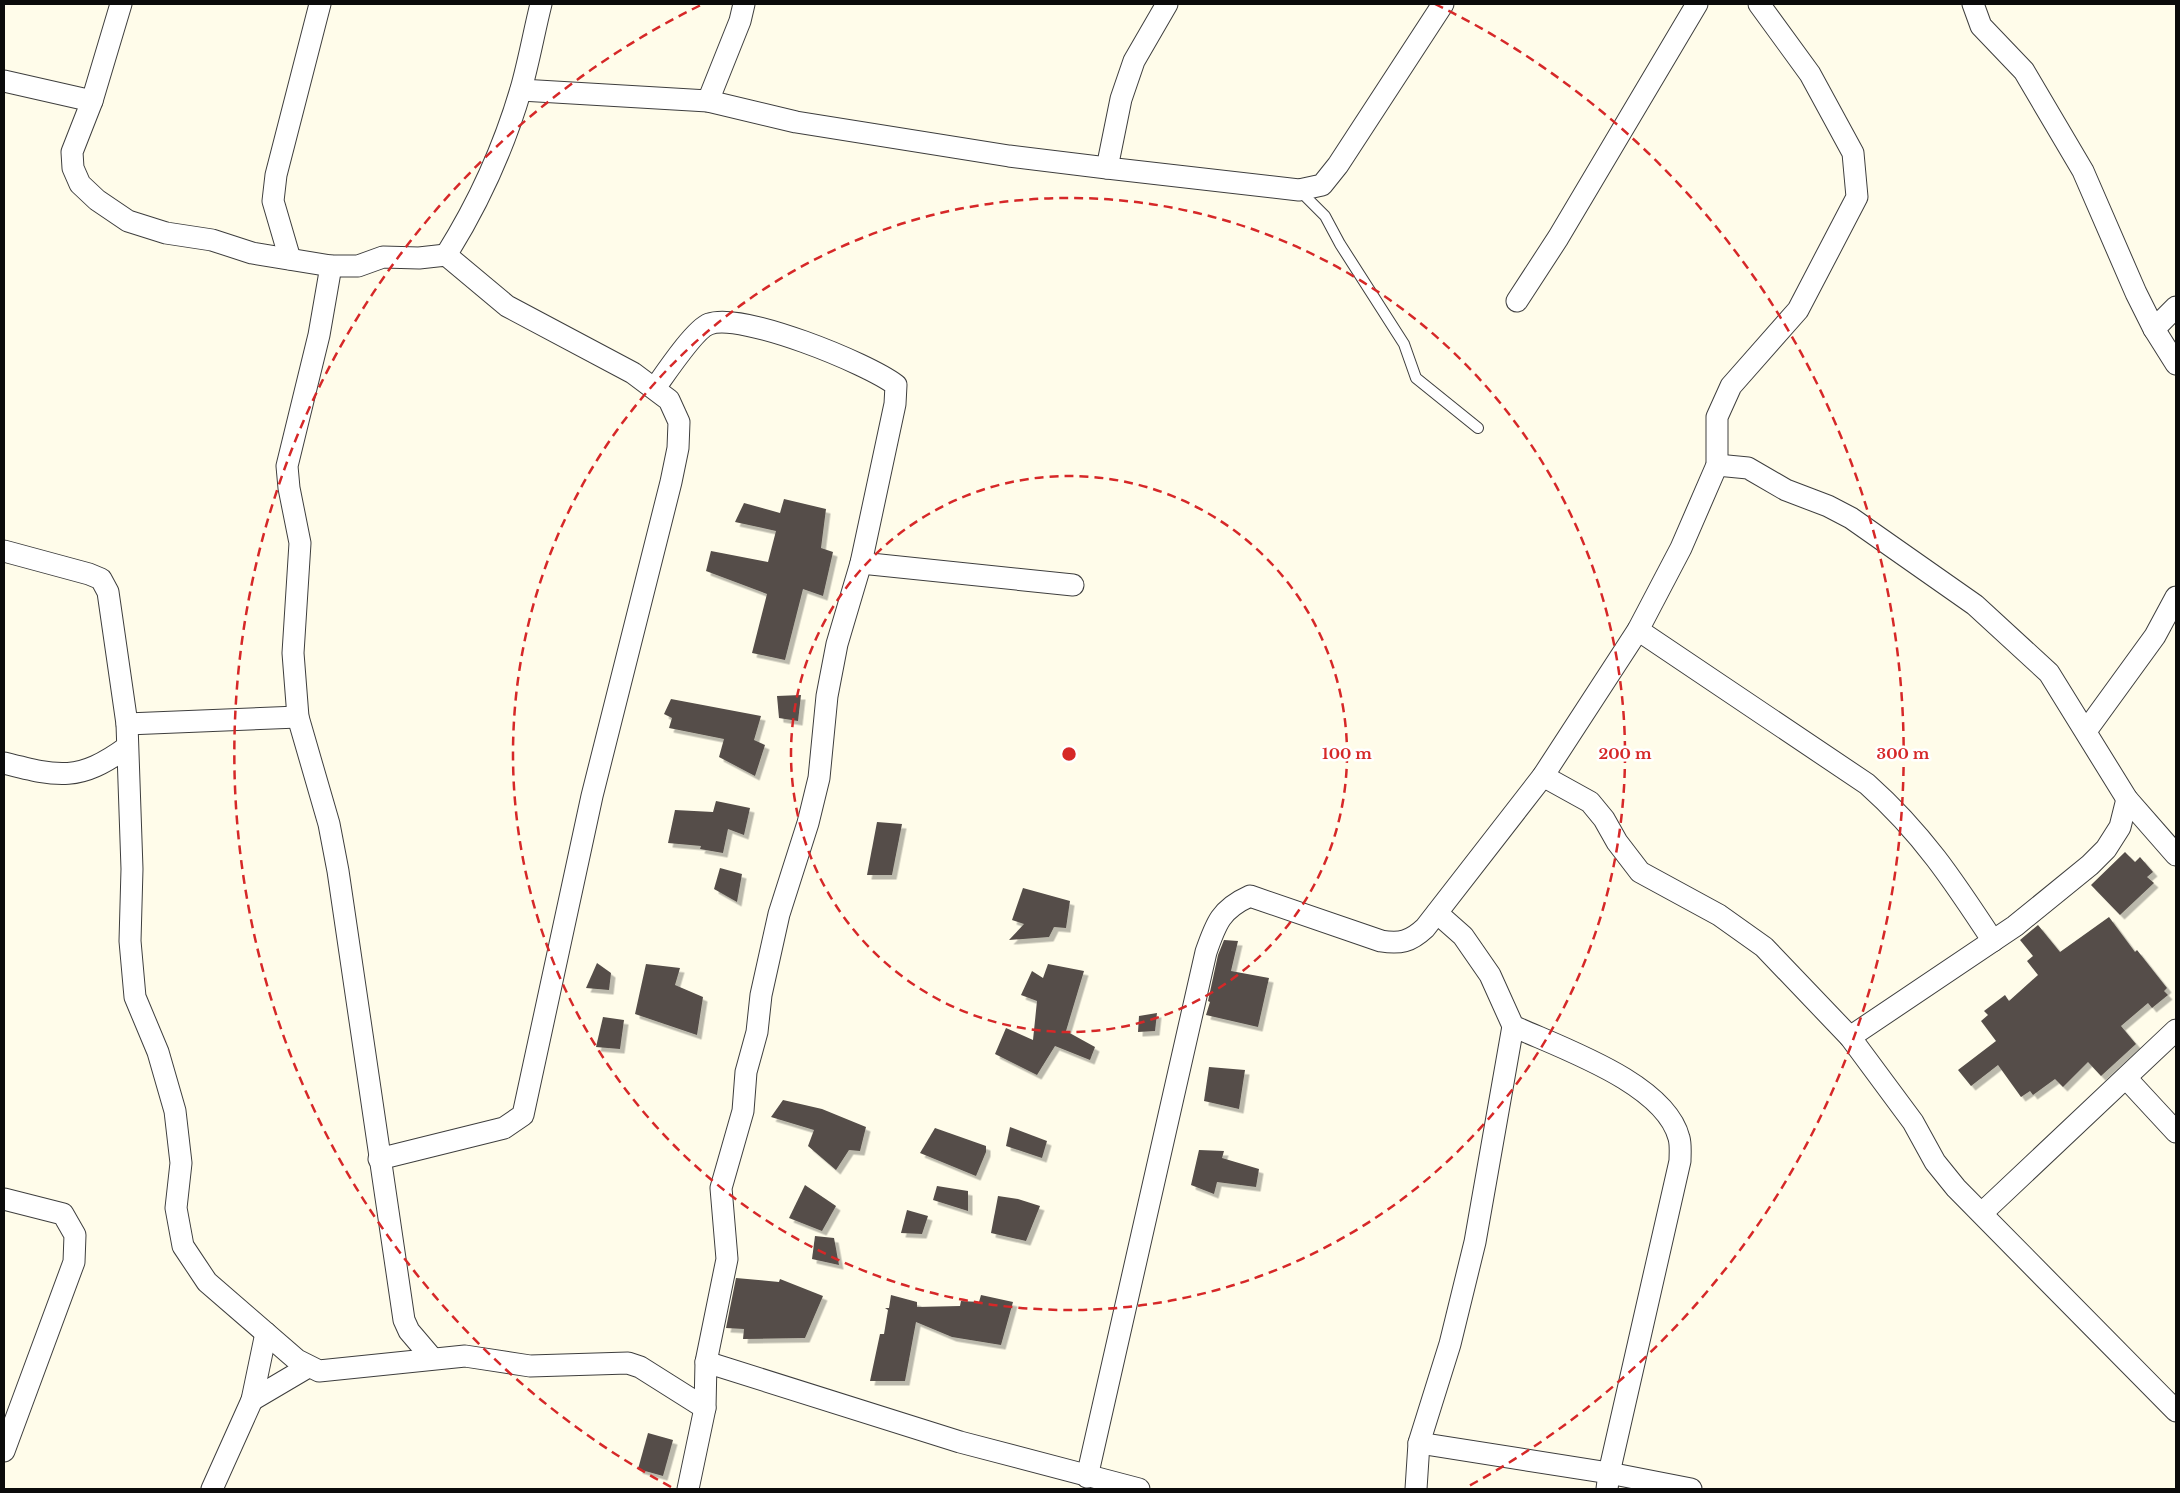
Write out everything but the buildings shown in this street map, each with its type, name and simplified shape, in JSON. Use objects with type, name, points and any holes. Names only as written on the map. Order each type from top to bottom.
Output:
[{"type":"street","points":[[121,4],[92,101],[72,152],[73,168],[80,184],[97,200],[128,221],[166,233],[212,240],[252,253],[331,266],[358,266],[383,257],[419,258],[446,255],[507,306],[633,373],[655,388],[669,400],[679,422],[678,448],[592,796],[523,1115],[504,1128],[379,1159]]},
{"type":"street","points":[[290,259],[273,201],[276,175],[320,4]]},
{"type":"street","points":[[446,255],[469,218],[489,175],[521,90],[541,4]]},
{"type":"street","points":[[708,101],[740,21],[744,4]]},
{"type":"street","points":[[1107,168],[1121,99],[1134,61],[1167,4]]},
{"type":"street","points":[[521,90],[708,101],[806,124],[1009,156],[1299,190],[1322,184],[1338,165],[1443,4]]},
{"type":"street","points":[[1517,301],[1558,238],[1697,4]]},
{"type":"street","points":[[1087,1477],[1206,952],[1217,922],[1233,904],[1250,896],[1398,944],[1414,939],[1437,913],[1542,776],[1638,630],[1681,548],[1717,465],[1717,417],[1731,386],[1798,310],[1857,197],[1853,153],[1810,74],[1759,4]]},
{"type":"street","points":[[1973,4],[1981,26],[2024,71],[2083,171],[2136,293],[2154,329],[2176,364]]},
{"type":"street","points":[[4,80],[92,101]]},
{"type":"street","points":[[331,266],[319,334],[287,466],[289,488],[300,543],[293,653],[298,717],[329,824],[334,852],[404,1320],[410,1331],[432,1358]]},
{"type":"street","points":[[2154,329],[2176,307]]},
{"type":"street","points":[[655,388],[686,346],[708,324],[730,322],[797,338],[882,374],[896,385],[895,404],[861,563],[836,644],[827,696],[819,778],[808,824],[779,914],[761,995],[757,1032],[746,1072],[743,1111],[721,1188],[727,1259],[706,1362],[705,1408],[688,1489]]},
{"type":"street","points":[[1717,465],[1748,468],[1786,490],[1828,506],[1851,518],[1975,605],[2050,673],[2127,799],[2176,855]]},
{"type":"street","points":[[4,550],[89,574],[101,579],[108,592],[127,724],[132,869],[130,941],[135,997],[158,1052],[175,1110],[181,1164],[176,1208],[183,1246],[208,1282],[297,1360],[319,1371],[465,1356],[530,1366],[628,1363],[640,1367],[705,1408]]},
{"type":"street","points":[[861,563],[1073,585]]},
{"type":"street","points":[[2086,731],[2155,636],[2176,597]]},
{"type":"street","points":[[1638,630],[1867,784],[1898,811],[1929,847],[1993,941]]},
{"type":"street","points":[[127,724],[298,717]]},
{"type":"street","points":[[4,763],[59,774],[79,773],[104,764],[127,747]]},
{"type":"street","points":[[1542,776],[1590,802],[1604,819],[1622,849],[1640,872],[1719,915],[1764,948],[1850,1037],[1912,1122],[1936,1162],[1956,1188],[2176,1411]]},
{"type":"street","points":[[1850,1037],[1993,941],[2061,889],[2106,849],[2120,827],[2127,799]]},
{"type":"street","points":[[1416,1489],[1419,1443],[1450,1344],[1475,1242],[1513,1026],[1490,975],[1463,936],[1437,913]]},
{"type":"street","points":[[1513,1026],[1619,1074],[1662,1106],[1679,1138],[1680,1161],[1608,1481]]},
{"type":"street","points":[[1982,1213],[2176,1030]]},
{"type":"street","points":[[2126,1078],[2176,1132]]},
{"type":"street","points":[[4,1199],[63,1214],[75,1235],[74,1262],[4,1451]]},
{"type":"street","points":[[212,1489],[252,1400],[266,1333]]},
{"type":"street","points":[[706,1362],[960,1442],[1087,1477],[1139,1489]]},
{"type":"street","points":[[252,1400],[308,1367]]},
{"type":"street","points":[[1419,1443],[1608,1481],[1691,1489]]},
{"type":"lane","points":[[1299,190],[1325,216],[1340,244],[1404,344],[1416,378],[1478,428]]}]
